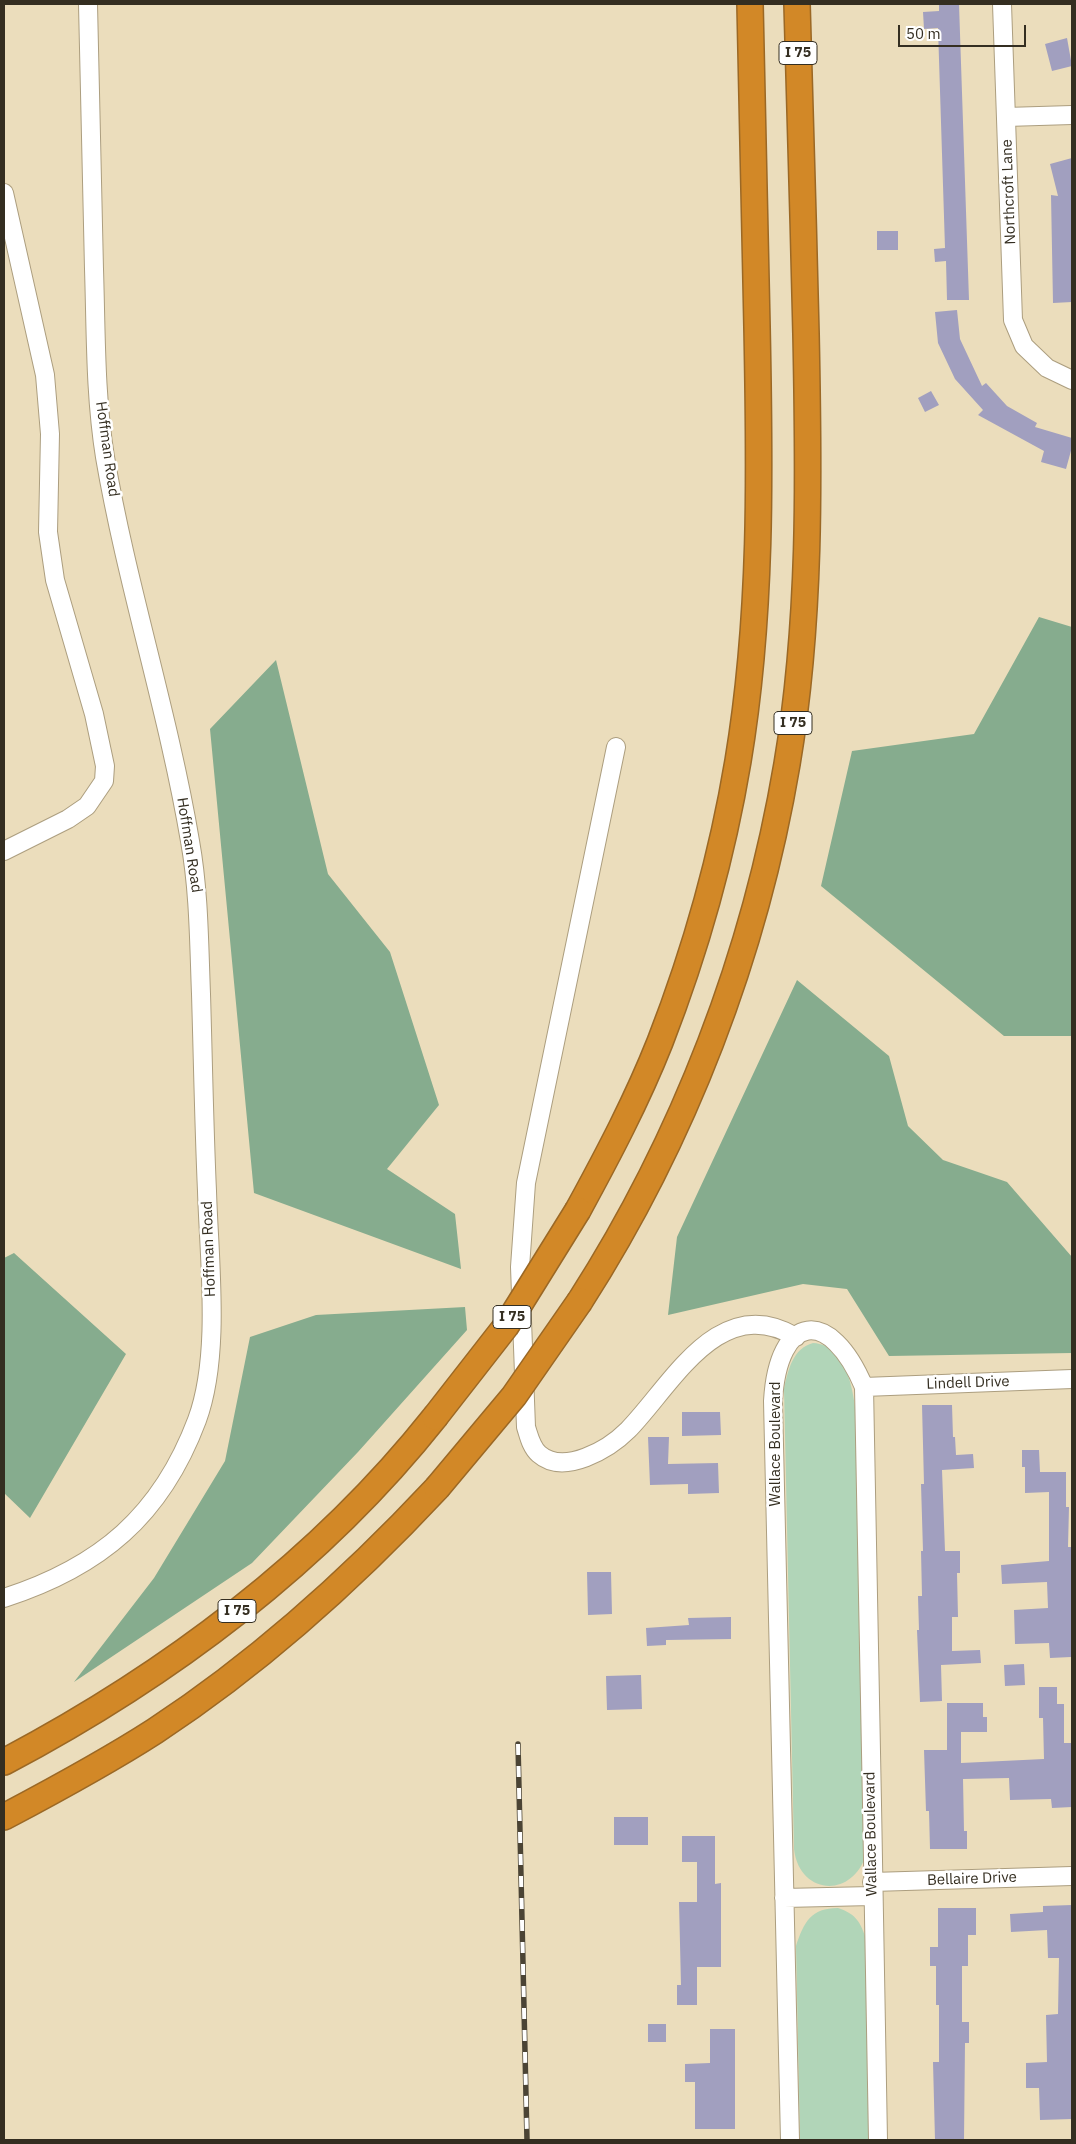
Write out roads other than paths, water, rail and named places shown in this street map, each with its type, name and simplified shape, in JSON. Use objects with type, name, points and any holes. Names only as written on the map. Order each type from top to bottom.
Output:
[{"type":"highway","name":"I 75","points":[[4,1762],[73,1724],[132,1688],[252,1600],[345,1516],[409,1448],[506,1326],[578,1210],[609,1153],[660,1042],[681,984],[718,856],[733,790],[743,729],[756,605],[759,500],[750,4]]},
{"type":"highway","name":"I 75","points":[[4,1817],[85,1774],[130,1747],[231,1677],[303,1619],[394,1534],[437,1488],[514,1396],[580,1301],[609,1255],[652,1174],[687,1101],[716,1030],[753,912],[776,824],[787,763],[802,641],[807,519],[806,371],[797,4]]},
{"type":"street","name":"Hoffman Road","points":[[4,1598],[39,1587],[84,1564],[119,1539],[146,1509],[169,1478],[185,1449],[198,1416],[206,1388],[210,1362],[210,1282],[198,915],[191,844],[176,769],[118,524],[104,452],[97,371],[88,4]]},
{"type":"street","name":"Northcroft Lane","points":[[1002,4],[1013,320],[1024,346],[1047,368],[1072,380]]},
{"type":"street","points":[[1006,117],[1072,116]]},
{"type":"street","points":[[4,193],[45,375],[50,434],[48,532],[55,580],[94,714],[105,766],[104,781],[87,806],[68,819],[4,851]]},
{"type":"street","points":[[616,748],[526,1183],[520,1267],[526,1427],[530,1442],[537,1453],[543,1457],[555,1460],[583,1459],[596,1454],[610,1446],[628,1430],[677,1371],[716,1337],[736,1327],[748,1324],[768,1325],[785,1330],[796,1337]]},
{"type":"street","name":"Wallace Boulevard","points":[[790,2140],[773,1401],[778,1364],[785,1348],[804,1331],[813,1329],[829,1335],[845,1352],[864,1387],[869,1562],[872,1889],[878,2140]]},
{"type":"street","name":"Lindell Drive","points":[[864,1387],[1072,1379]]},
{"type":"street","name":"Bellaire Drive","points":[[784,1898],[872,1889],[1072,1876]]},
{"type":"railway","points":[[518,1744],[527,2140]]}]
